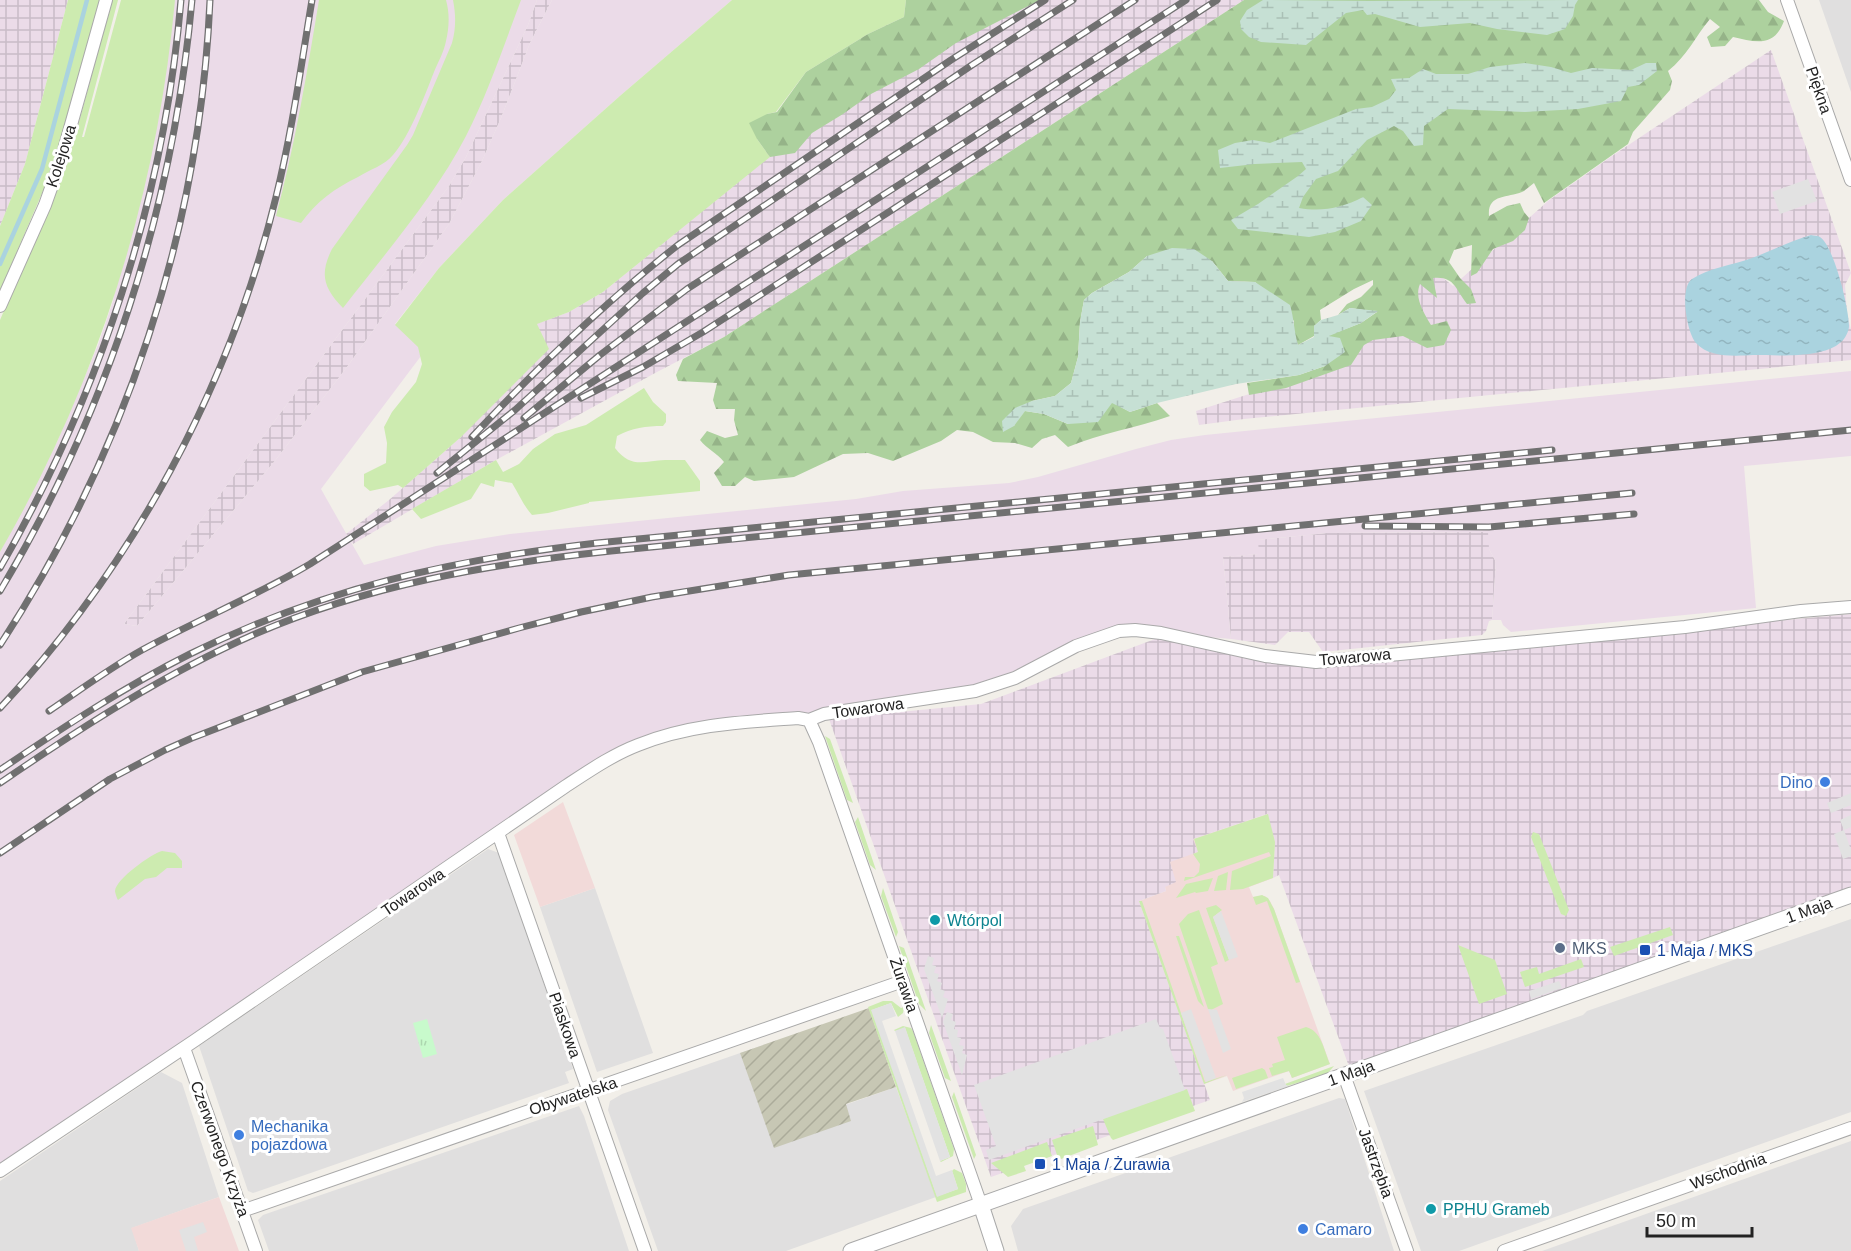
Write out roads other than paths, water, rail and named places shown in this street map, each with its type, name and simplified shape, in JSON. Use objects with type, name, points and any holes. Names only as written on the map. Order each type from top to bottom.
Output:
[{"type":"street","name":"Kolejowa","points":[[0,306],[45,205],[62,157],[106,0]]},
{"type":"street","name":"Piękna","points":[[1787,0],[1851,180]]},
{"type":"street","name":"Towarowa","points":[[0,1171],[566,786],[619,753],[691,728],[798,718],[809,720],[824,714],[975,691],[1015,678],[1076,646],[1119,631],[1161,633],[1265,656],[1316,662],[1673,628],[1801,611],[1851,607]]},
{"type":"street","name":"Żurawia","points":[[809,720],[819,741],[996,1251]]},
{"type":"street","name":"Piaskowa","points":[[498,833],[645,1251]]},
{"type":"street","name":"1 Maja","points":[[851,1251],[1851,895]]},
{"type":"street","name":"Obywatelska","points":[[242,1211],[903,981]]},
{"type":"street","name":"Czerwonego Krzyża","points":[[184,1048],[256,1251]]},
{"type":"street","name":"Jastrzębia","points":[[1344,1075],[1407,1251]]},
{"type":"street","name":"Wschodnia","points":[[1504,1251],[1851,1128]]},
{"type":"water","points":[[1811,235],[1819,236],[1825,243],[1840,278],[1849,326],[1842,341],[1833,347],[1812,354],[1739,356],[1715,354],[1701,348],[1696,343],[1687,321],[1685,301],[1688,284],[1692,279]]},
{"type":"waterway","points":[[0,264],[42,169],[87,0]]},
{"type":"railway","points":[[0,568],[36,502],[68,434],[97,365],[122,294],[143,222],[160,149],[181,0]]},
{"type":"railway","points":[[0,591],[73,452],[103,380],[129,306],[151,231],[169,155],[183,78],[192,0]]},
{"type":"railway","points":[[0,645],[45,571],[85,495],[119,417],[148,336],[172,254],[191,171],[203,86],[210,0]]},
{"type":"railway","points":[[0,708],[48,653],[93,595],[134,534],[171,470],[204,404],[232,337],[256,267],[276,197],[292,124],[312,0]]},
{"type":"railway","points":[[472,437],[571,337],[678,245],[951,60],[1045,0]]},
{"type":"railway","points":[[437,473],[515,410],[678,264],[972,65],[1073,0]]},
{"type":"railway","points":[[524,418],[600,355],[687,289],[1135,0]]},
{"type":"railway","points":[[49,711],[142,650],[310,564],[1186,0]]},
{"type":"railway","points":[[581,398],[643,367],[703,332],[1217,0]]},
{"type":"railway","points":[[0,783],[124,702],[188,666],[255,634],[341,602],[475,570],[611,551],[1851,430]]},
{"type":"railway","points":[[0,770],[117,694],[190,654],[289,611],[339,594],[439,568],[490,558],[597,543],[1552,450]]},
{"type":"railway","points":[[0,853],[110,779],[192,738],[362,672],[581,612],[652,597],[789,575],[1632,493]]},
{"type":"railway","points":[[1365,526],[1489,527],[1634,514]]},
{"type":"place","name":"Dino","points":[[1825,782]]},
{"type":"place","name":"Wtórpol","points":[[935,920]]},
{"type":"place","name":"MKS","points":[[1560,948]]},
{"type":"place","name":"1 Maja / MKS","points":[[1645,950]]},
{"type":"place","name":"Mechanika pojazdowa","points":[[239,1135]]},
{"type":"place","name":"1 Maja / Żurawia","points":[[1040,1164]]},
{"type":"place","name":"PPHU Grameb","points":[[1431,1209]]},
{"type":"place","name":"Camaro","points":[[1303,1229]]}]
